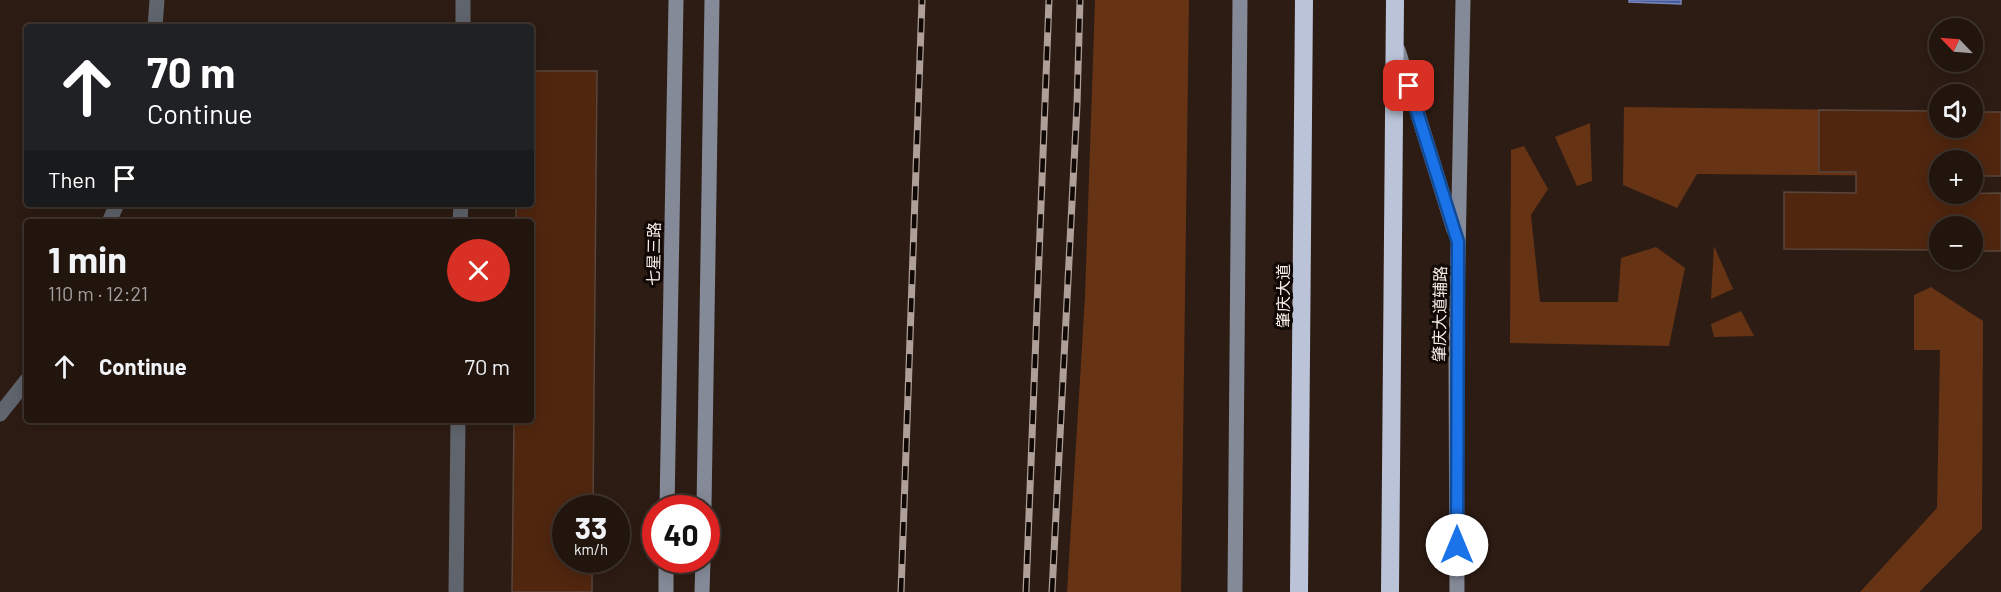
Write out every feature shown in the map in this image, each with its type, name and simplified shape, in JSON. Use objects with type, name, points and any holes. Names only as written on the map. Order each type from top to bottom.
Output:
[{"type":"highway","name":"肇庆大道","points":[[1299,592],[1304,0]]},
{"type":"highway","points":[[1390,592],[1395,0]]},
{"type":"street","points":[[154,24],[157,0]]},
{"type":"street","points":[[463,0],[463,24]]},
{"type":"street","name":"七星三路","points":[[667,495],[676,0]]},
{"type":"street","points":[[704,495],[712,0]]},
{"type":"street","points":[[1235,592],[1240,0]]},
{"type":"street","name":"肇庆大道辅路","points":[[1457,592],[1458,242],[1463,0]]},
{"type":"street","points":[[1395,42],[1458,242]]},
{"type":"street","points":[[0,414],[24,384]]},
{"type":"street","points":[[456,592],[458,423]]},
{"type":"street","points":[[666,573],[666,592]]},
{"type":"street","points":[[702,592],[703,573]]},
{"type":"shaded area","points":[[1095,0],[1189,0],[1181,592],[1067,592],[1085,297]]},
{"type":"shaded area","points":[[1624,107],[1929,111],[1929,138],[1983,138],[1983,112],[2001,112],[2001,176],[1983,176],[1983,150],[1929,150],[1929,176],[1697,174],[1677,208],[1623,185]]},
{"type":"shaded area","points":[[1590,123],[1592,181],[1577,186],[1555,137]]},
{"type":"shaded area","points":[[1524,146],[1548,189],[1531,215],[1540,302],[1618,302],[1621,258],[1656,247],[1685,268],[1669,346],[1510,343],[1511,150]]},
{"type":"shaded area","points":[[1714,246],[1733,289],[1711,299]]},
{"type":"shaded area","points":[[1931,287],[1983,321],[1982,529],[1919,592],[1860,592],[1937,508],[1940,350],[1914,350],[1914,295]]},
{"type":"shaded area","points":[[1741,311],[1754,336],[1714,337],[1711,324]]},
{"type":"water","points":[[1629,0],[1681,0],[1681,4],[1629,2]]},
{"type":"building","points":[[534,71],[597,71],[593,495],[552,495],[552,573],[592,573],[592,592],[512,592],[514,423],[534,423],[534,219],[516,219],[516,207],[534,207]]},
{"type":"building","points":[[1819,110],[1929,111],[1929,138],[1983,138],[1983,112],[2001,112],[2001,176],[1983,176],[1983,150],[1929,150],[1929,204],[1983,204],[1983,193],[2001,193],[2001,251],[1983,251],[1983,216],[1929,216],[1929,250],[1784,249],[1784,192],[1856,193],[1856,172],[1819,172]]},
{"type":"railway","points":[[901,592],[922,0]]},
{"type":"railway","points":[[1026,592],[1049,0]]},
{"type":"railway","points":[[1052,592],[1077,105],[1080,0]]},
{"type":"route","points":[[1409,86],[1458,242],[1457,545]]}]
